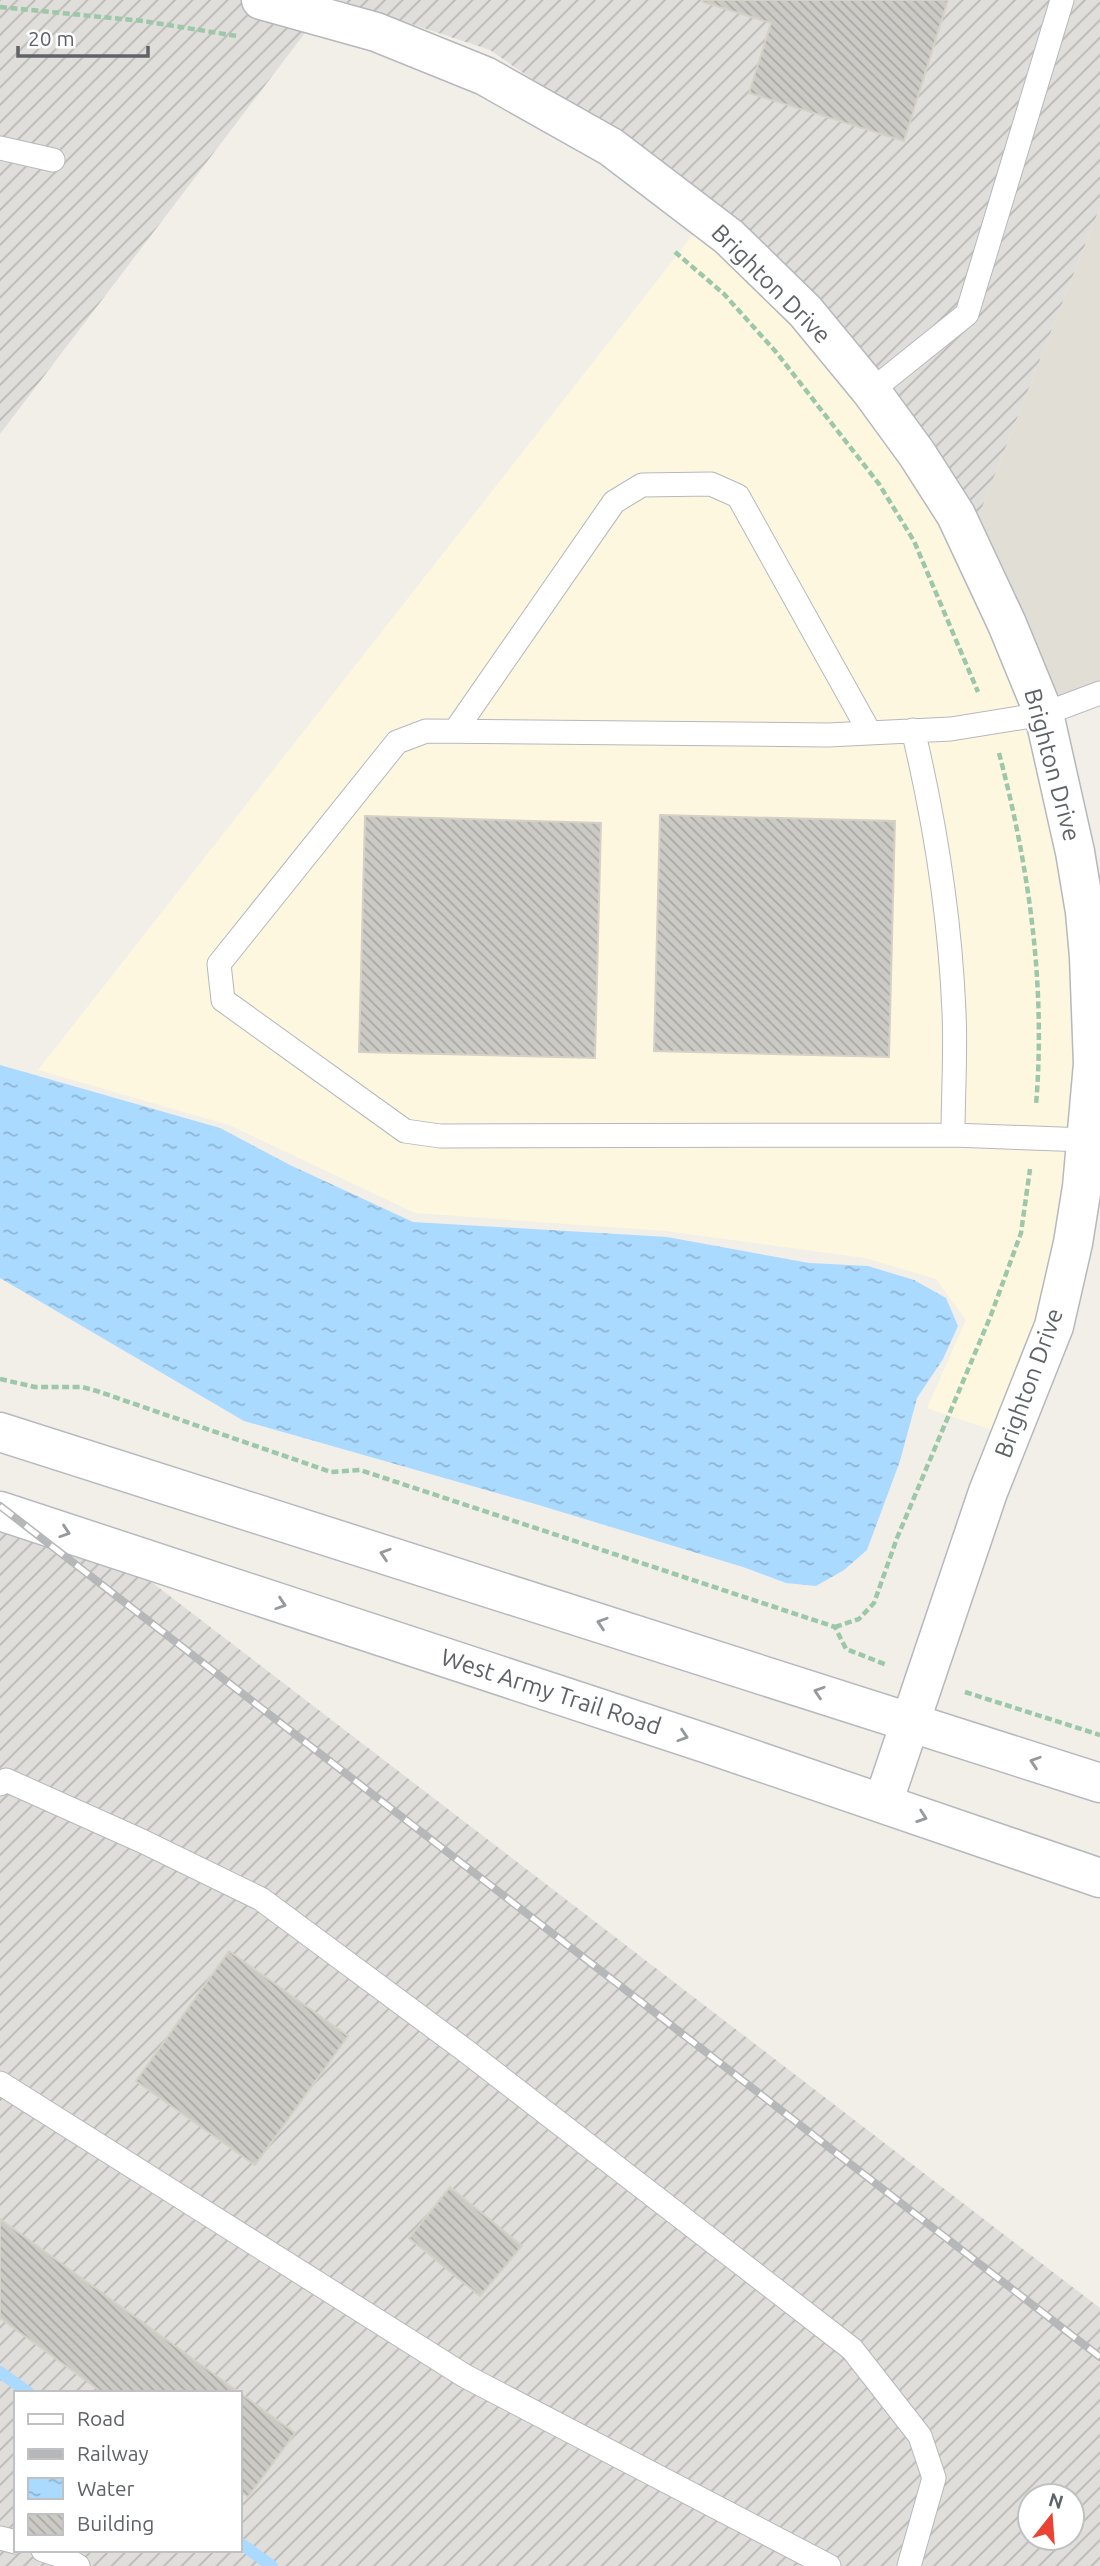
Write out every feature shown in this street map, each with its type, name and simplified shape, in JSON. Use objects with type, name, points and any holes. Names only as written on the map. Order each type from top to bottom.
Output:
[{"type":"main road","name":"Brighton Drive","points":[[261,0],[376,32],[485,76],[611,147],[729,237],[805,311],[871,391],[917,454],[956,515],[1007,624],[1044,714],[1075,852],[1085,912],[1093,1064],[1082,1187],[1073,1243],[1054,1326],[988,1492],[883,1803]]},
{"type":"main road","points":[[0,1432],[1100,1783]]},
{"type":"main road","name":"West Army Trail Road","points":[[0,1511],[883,1803],[1100,1878]]},
{"type":"lane","points":[[871,391],[967,314],[1062,0]]},
{"type":"lane","points":[[0,148],[53,160]]},
{"type":"lane","points":[[455,731],[614,502],[642,485],[711,484],[738,496],[870,733]]},
{"type":"lane","points":[[1086,1140],[953,1135],[440,1136],[405,1131],[223,1000],[219,964],[397,742],[426,731],[828,735],[951,729],[1044,714],[1100,693]]},
{"type":"lane","points":[[913,730],[930,798],[944,901],[954,1012],[953,1135]]},
{"type":"lane","points":[[0,1784],[6,1780],[142,1841],[261,1899],[466,2051],[852,2349],[920,2436],[934,2478],[909,2566]]},
{"type":"lane","points":[[0,2083],[465,2376],[829,2566]]},
{"type":"lane","points":[[49,2552],[78,2566]]},
{"type":"path","points":[[0,7],[143,21],[240,36]]},
{"type":"path","points":[[0,1379],[34,1387],[73,1386],[89,1389],[331,1472],[360,1471],[374,1475],[835,1627],[846,1649],[924,1679],[1100,1735]]},
{"type":"shaded area","points":[[0,0],[330,0],[0,434]]},
{"type":"shaded area","points":[[339,0],[1100,0],[1100,207],[978,518],[824,304],[687,186],[490,50]]},
{"type":"shaded area","points":[[1100,207],[1100,691],[1052,705],[978,518]]},
{"type":"shaded area","points":[[696,231],[806,337],[866,411],[948,540],[1006,666],[1044,792],[1072,953],[1076,1070],[1060,1207],[1040,1325],[995,1431],[927,1408],[966,1320],[936,1279],[865,1258],[666,1231],[415,1213],[229,1125],[38,1070]]},
{"type":"shaded area","points":[[0,1528],[150,1581],[1100,2308],[1100,2566],[0,2566]]},
{"type":"water","points":[[0,1065],[220,1128],[290,1165],[413,1222],[667,1237],[809,1263],[868,1266],[914,1280],[946,1298],[958,1326],[943,1359],[917,1398],[900,1461],[867,1550],[844,1570],[816,1586],[786,1583],[743,1567],[532,1503],[244,1421],[0,1278]]},
{"type":"building","points":[[703,0],[948,0],[904,141],[749,93],[771,23]]},
{"type":"building","points":[[660,815],[895,821],[889,1057],[654,1051]]},
{"type":"building","points":[[365,816],[601,823],[595,1058],[359,1052]]},
{"type":"building","points":[[229,1951],[348,2036],[255,2165],[136,2081]]},
{"type":"building","points":[[450,2187],[522,2246],[480,2296],[409,2238]]},
{"type":"building","points":[[0,2219],[237,2391],[100,2391],[0,2318]]},
{"type":"building","points":[[242,2394],[295,2433],[248,2497],[242,2492]]},
{"type":"waterway","points":[[0,2372],[26,2391]]},
{"type":"waterway","points":[[242,2544],[272,2566]]},
{"type":"railway","points":[[0,1506],[1100,2357]]}]
